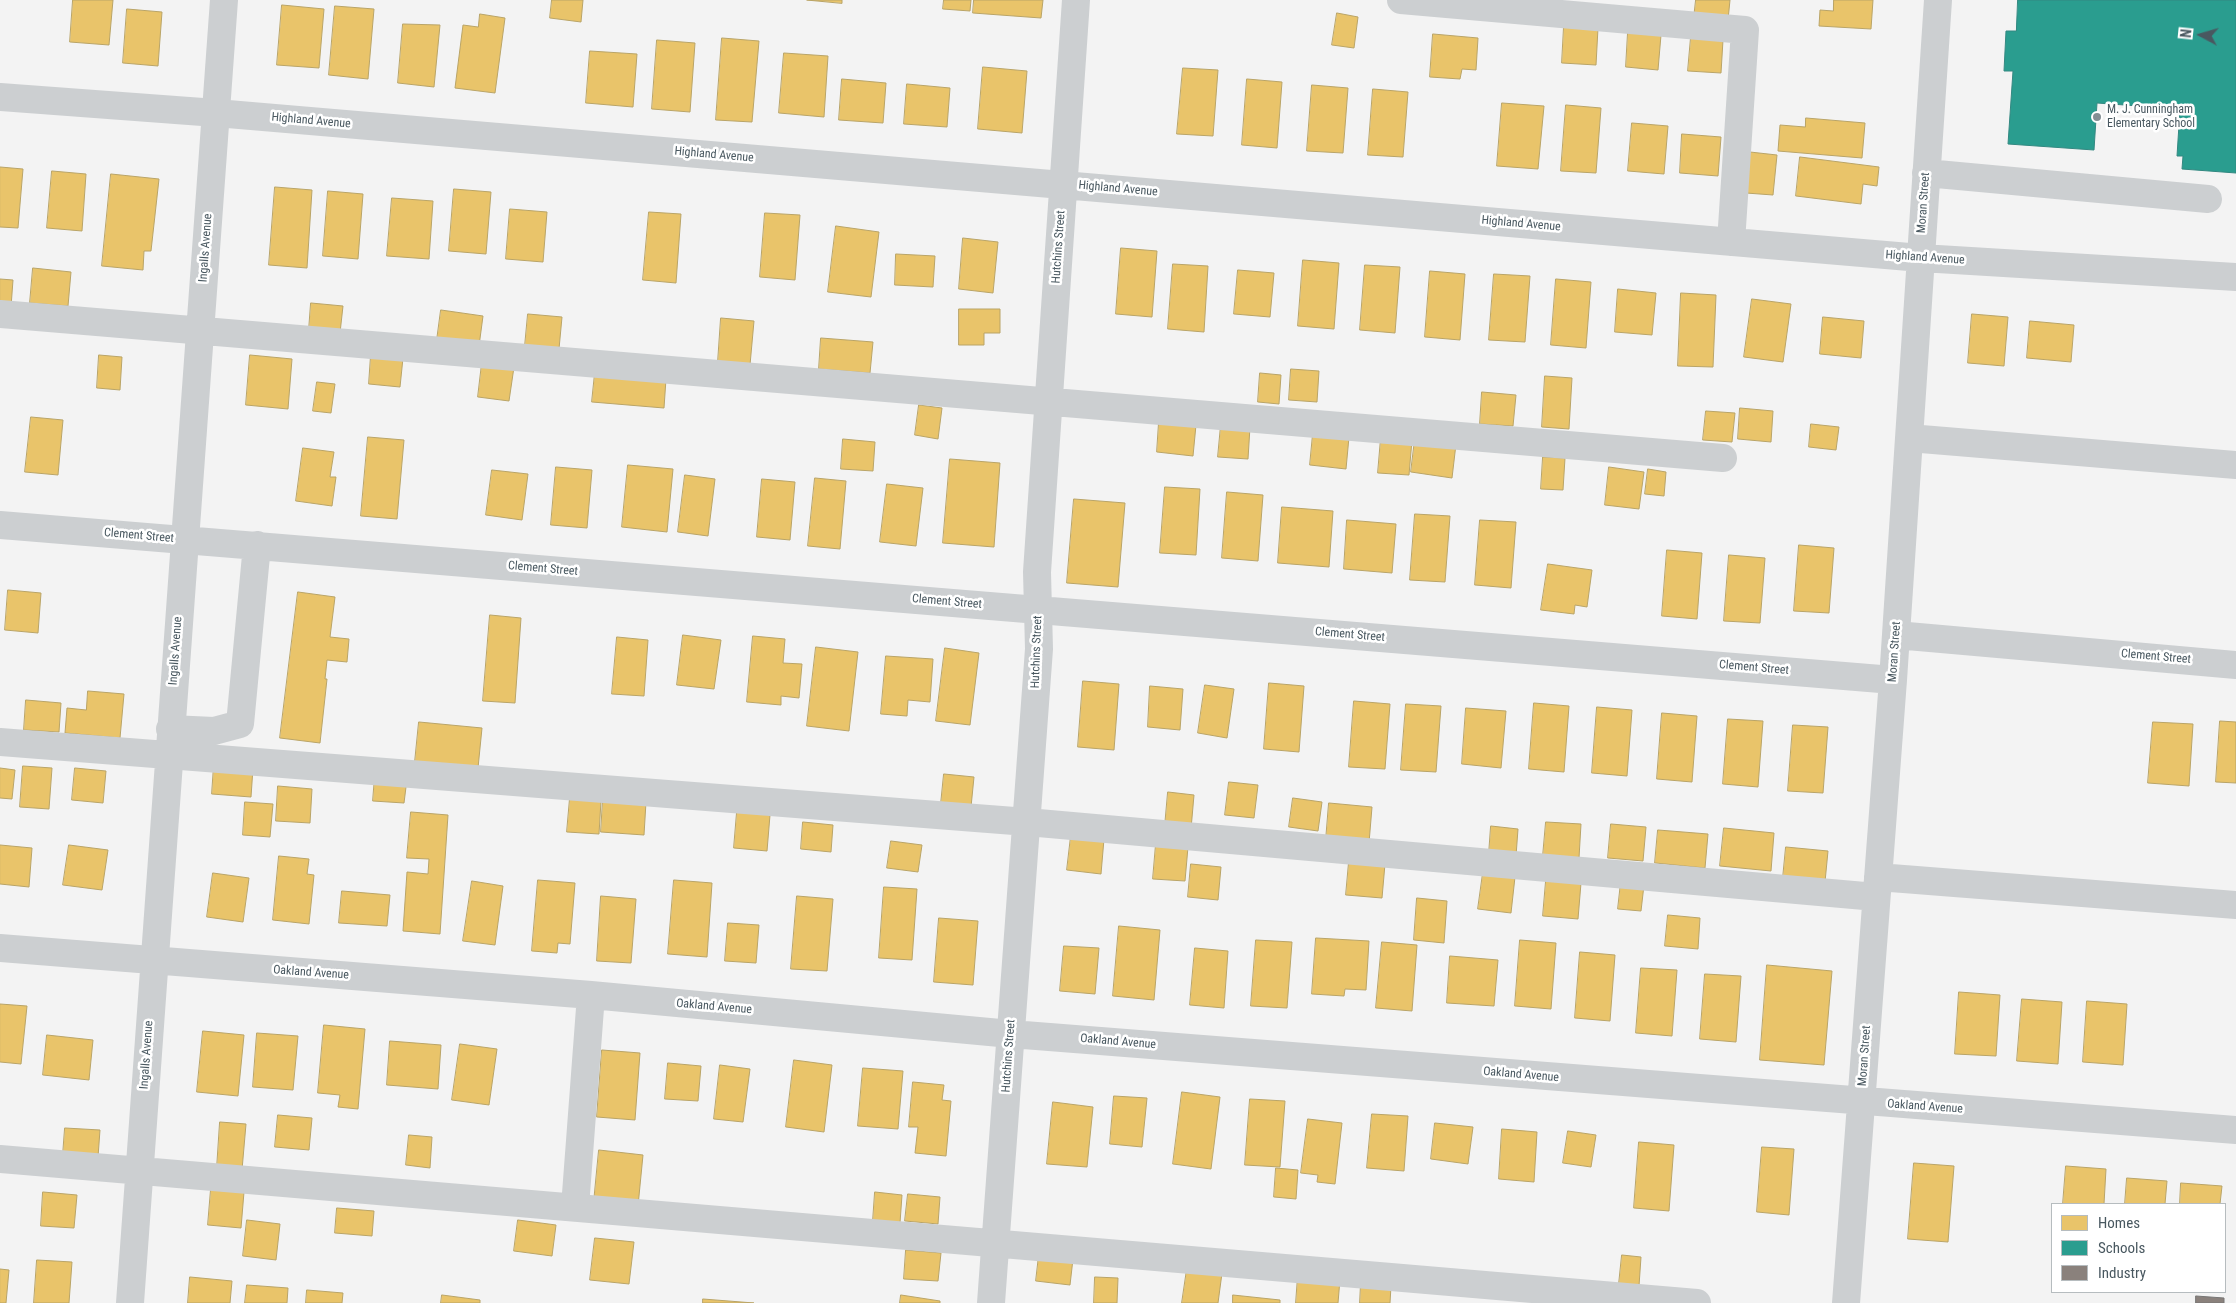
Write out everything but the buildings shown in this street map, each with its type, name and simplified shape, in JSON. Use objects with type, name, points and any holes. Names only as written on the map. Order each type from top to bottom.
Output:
[{"type":"street","name":"Ingalls Avenue","points":[[130,1303],[224,0]]},
{"type":"street","name":"Hutchins Street","points":[[991,1303],[1039,649],[1037,572],[1076,0]]},
{"type":"street","points":[[1401,0],[1745,30],[1730,242]]},
{"type":"street","name":"Moran Street","points":[[1846,1303],[1893,680],[1938,0]]},
{"type":"street","name":"Highland Avenue","points":[[0,97],[216,113],[1064,184],[1921,258],[2236,277]]},
{"type":"street","points":[[1926,174],[2208,199]]},
{"type":"street","points":[[0,314],[200,329],[1723,458]]},
{"type":"street","points":[[1909,438],[2236,465]]},
{"type":"street","name":"Clement Street","points":[[0,525],[1893,680]]},
{"type":"street","points":[[169,742],[240,724],[257,545]]},
{"type":"street","name":"Clement Street","points":[[1896,635],[2236,664]]},
{"type":"street","points":[[0,742],[169,742],[1027,822],[1877,887],[2236,905]]},
{"type":"street","name":"Oakland Avenue","points":[[0,948],[591,995],[1011,1034],[2236,1130]]},
{"type":"street","points":[[575,1207],[591,995]]},
{"type":"street","points":[[0,1159],[139,1169],[1697,1303]]},
{"type":"place","name":"M. J. Cunningham Elementary School","points":[[2097,117]]}]
